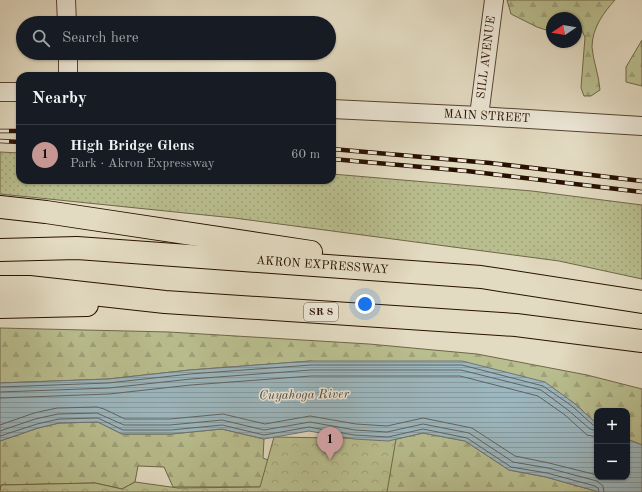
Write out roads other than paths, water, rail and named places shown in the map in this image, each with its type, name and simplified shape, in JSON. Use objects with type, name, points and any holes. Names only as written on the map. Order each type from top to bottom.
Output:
[{"type":"highway","points":[[0,207],[46,212],[481,277]]},
{"type":"highway","name":"AKRON EXPRESSWAY","points":[[0,250],[77,248],[481,277],[642,302]]},
{"type":"highway","name":"SR 8","points":[[0,286],[28,287],[165,302],[516,325],[642,341]]},
{"type":"highway","points":[[0,307],[165,302]]},
{"type":"street","points":[[66,0],[67,16]]},
{"type":"street","name":"SILL AVENUE","points":[[479,116],[494,0]]},
{"type":"street","points":[[68,60],[68,72]]},
{"type":"street","points":[[0,92],[16,92]]},
{"type":"street","name":"MAIN STREET","points":[[336,109],[642,126]]},
{"type":"water","name":"Cuyahoga River","points":[[311,361],[462,361],[545,382],[574,403],[594,421],[594,480],[630,480],[630,440],[642,445],[642,492],[599,492],[546,477],[509,470],[465,441],[423,433],[388,441],[354,439],[309,431],[264,439],[222,429],[171,434],[122,434],[98,422],[59,423],[38,428],[0,441],[0,383],[108,379],[190,370]]},
{"type":"railway","points":[[0,131],[16,131]]},
{"type":"railway","points":[[0,141],[16,142]]},
{"type":"railway","points":[[336,149],[490,163],[642,181]]},
{"type":"railway","points":[[336,159],[467,171],[642,192]]},
{"type":"place","name":"High Bridge Glens","points":[[330,460]]}]
